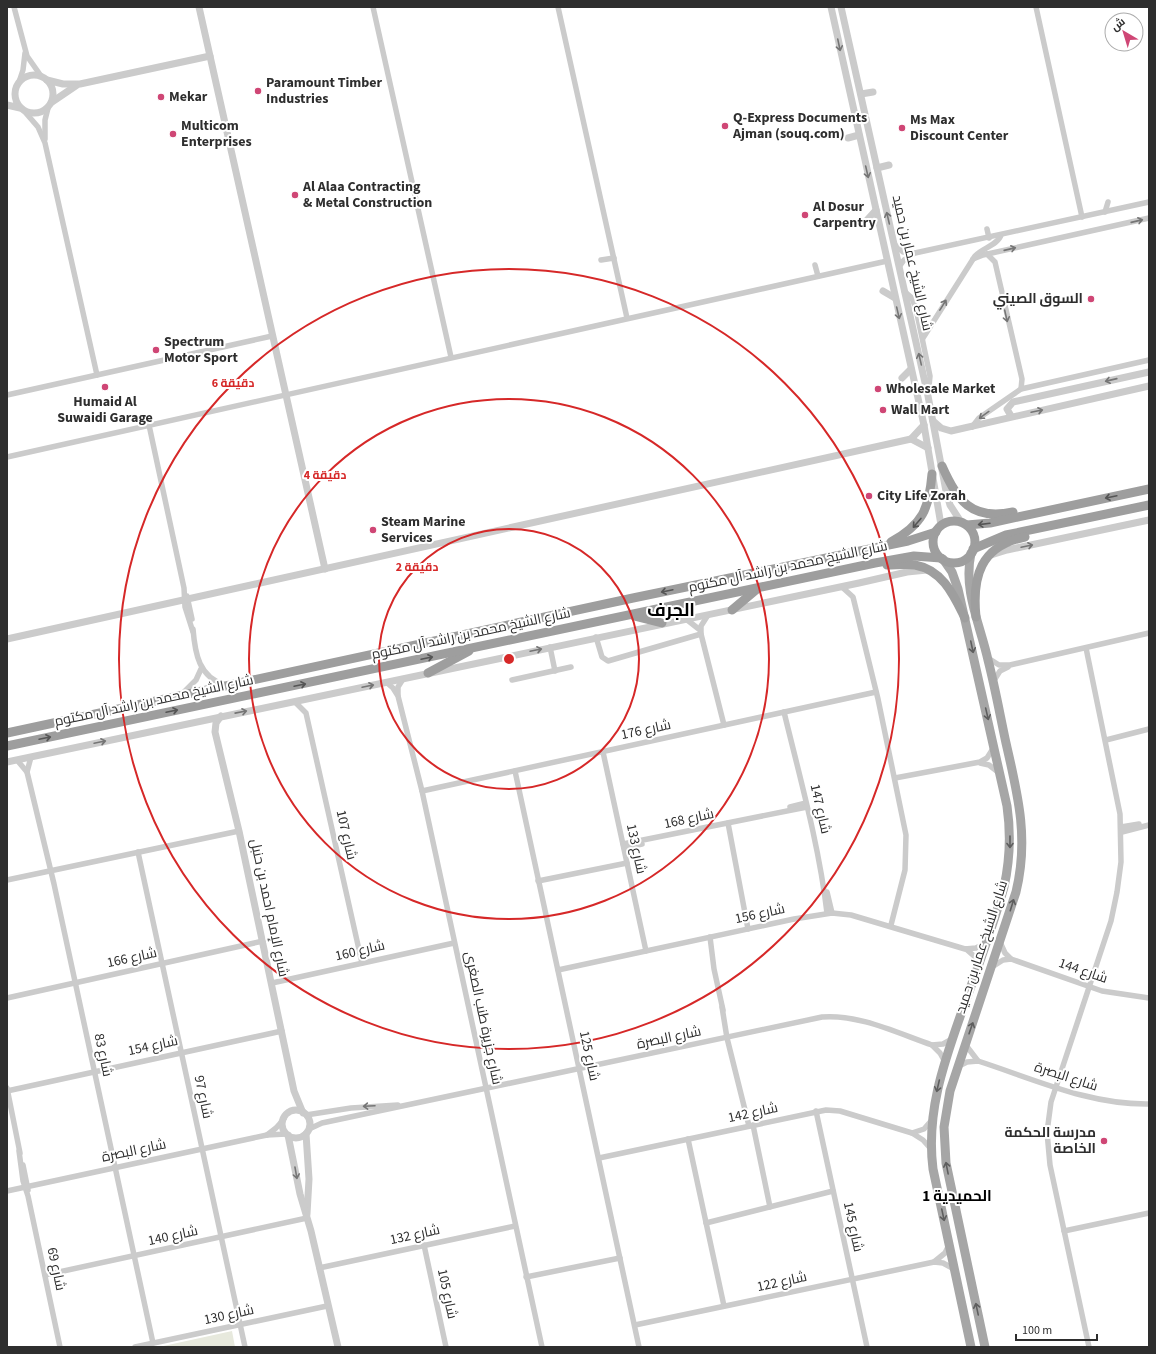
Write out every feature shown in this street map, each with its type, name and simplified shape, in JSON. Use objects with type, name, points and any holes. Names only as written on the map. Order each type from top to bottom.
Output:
[{"type":"highway","points":[[942,466],[960,500],[980,512],[996,515],[1031,509],[1044,511]]},
{"type":"highway","points":[[883,546],[911,529],[922,517],[929,502],[932,474]]},
{"type":"highway","points":[[1149,489],[990,523],[964,524],[950,521],[938,528],[934,546],[942,558],[958,562],[972,551],[1006,535],[1149,505]]},
{"type":"highway","points":[[964,524],[974,536],[972,551]]},
{"type":"highway","points":[[976,617],[974,598],[975,584],[981,565],[989,556],[1010,541],[1040,534],[1051,526]]},
{"type":"highway","name":"شارع الشيخ محمد بن راشد آل مكتوم","points":[[7,733],[181,694],[915,539],[938,528]]},
{"type":"highway","name":"شارع الشيخ محمد بن راشد آل مكتوم","points":[[7,746],[875,563],[914,556],[942,558]]},
{"type":"highway","points":[[875,563],[915,565],[927,570],[946,584],[965,618]]},
{"type":"highway","points":[[732,610],[758,587]]},
{"type":"highway","points":[[633,615],[662,624]]},
{"type":"highway","points":[[428,673],[475,648]]},
{"type":"main road","name":"شارع الشيخ عمار بن حميد","points":[[972,551],[968,582],[988,658],[1020,804],[1023,834],[1018,885],[958,1066],[945,1115],[944,1151],[985,1347]]},
{"type":"main road","name":"شارع الشيخ عمار بن حميد","points":[[942,558],[956,583],[1009,818],[1010,852],[1004,887],[938,1084],[932,1120],[931,1149],[935,1179],[971,1347]]},
{"type":"street","points":[[14,7],[25,51],[30,62],[52,88],[50,105],[44,126],[45,144],[97,375]]},
{"type":"street","points":[[199,7],[325,569]]},
{"type":"street","points":[[373,7],[451,357]]},
{"type":"street","points":[[558,7],[627,318]]},
{"type":"street","name":"شارع الشيخ عمار بن حميد","points":[[831,7],[924,425],[932,474],[938,528]]},
{"type":"street","name":"شارع الشيخ عمار بن حميد","points":[[841,7],[928,396],[948,498],[953,511],[964,524]]},
{"type":"street","points":[[1036,7],[1082,217]]},
{"type":"street","points":[[25,51],[23,70],[17,85],[15,99],[38,128],[45,144]]},
{"type":"street","points":[[7,95],[27,76],[44,78],[63,84],[80,84],[210,56]]},
{"type":"street","points":[[7,106],[35,114],[50,105],[68,90],[80,84]]},
{"type":"street","points":[[861,94],[873,92]]},
{"type":"street","points":[[848,138],[859,135]]},
{"type":"street","points":[[877,168],[889,165]]},
{"type":"street","points":[[1105,212],[1108,202]]},
{"type":"street","points":[[894,244],[903,252],[915,253],[1149,202]]},
{"type":"street","points":[[867,220],[876,210]]},
{"type":"street","points":[[973,259],[987,254],[1149,218]]},
{"type":"street","points":[[987,229],[989,238]]},
{"type":"street","points":[[922,338],[973,259],[980,251],[999,240],[1001,235]]},
{"type":"street","points":[[899,267],[904,260],[915,253]]},
{"type":"street","points":[[987,254],[993,258],[995,262],[1022,379],[1021,389]]},
{"type":"street","points":[[601,260],[614,258]]},
{"type":"street","points":[[7,457],[887,261]]},
{"type":"street","points":[[815,265],[818,276]]},
{"type":"street","points":[[883,291],[895,298]]},
{"type":"street","points":[[904,291],[912,298],[916,305],[930,376],[928,396]]},
{"type":"street","points":[[7,395],[272,336]]},
{"type":"street","points":[[972,427],[978,418],[1021,389],[1149,360]]},
{"type":"street","points":[[902,378],[911,369]]},
{"type":"street","points":[[1011,416],[1007,409],[1013,402],[1149,372]]},
{"type":"street","points":[[933,421],[941,428],[951,431],[972,427],[1011,416],[1149,386]]},
{"type":"street","points":[[149,425],[201,668],[210,678],[227,685]]},
{"type":"street","points":[[7,639],[911,439],[924,425]]},
{"type":"street","points":[[938,444],[951,431]]},
{"type":"street","points":[[911,439],[928,448]]},
{"type":"street","points":[[989,556],[1007,550],[1149,520]]},
{"type":"street","points":[[7,762],[204,719],[295,702],[907,572],[927,570]]},
{"type":"street","points":[[859,583],[854,590],[853,597],[876,692],[905,827],[907,852],[905,870],[890,925]]},
{"type":"street","points":[[842,587],[853,597]]},
{"type":"street","points":[[708,615],[701,632],[721,726]]},
{"type":"street","points":[[686,619],[701,632]]},
{"type":"street","points":[[596,637],[602,657],[608,661],[701,632]]},
{"type":"street","points":[[993,683],[1000,671],[1010,666],[1149,633]]},
{"type":"street","points":[[550,647],[555,671]]},
{"type":"street","points":[[1086,648],[1119,804],[1122,829],[1121,862],[1116,899],[1111,921],[1056,1087],[1049,1112],[1047,1140],[1050,1165],[1089,1347]]},
{"type":"street","points":[[988,658],[999,665],[1010,666]]},
{"type":"street","points":[[512,680],[571,667]]},
{"type":"street","points":[[181,694],[192,685],[201,668]]},
{"type":"street","points":[[398,696],[398,687],[403,679]]},
{"type":"street","name":"شارع جزيرة طنب الصغرى","points":[[386,682],[393,688],[398,696],[422,791],[542,1347]]},
{"type":"street","name":"شارع 176","points":[[422,791],[876,692]]},
{"type":"street","name":"شارع 107","points":[[310,698],[306,713],[362,963]]},
{"type":"street","points":[[295,702],[306,713]]},
{"type":"street","name":"شارع 147","points":[[786,712],[830,913]]},
{"type":"street","points":[[215,732],[216,723],[221,716]]},
{"type":"street","name":"شارع الإمام احمد بن حنبل","points":[[204,719],[215,732],[239,831],[294,1091],[304,1114]]},
{"type":"street","points":[[1105,738],[1149,729]]},
{"type":"street","points":[[895,780],[980,762],[990,754],[994,747]]},
{"type":"street","name":"شارع 133","points":[[603,752],[646,951]]},
{"type":"street","name":"شارع 83","points":[[31,757],[27,772],[95,1072],[153,1343]]},
{"type":"street","name":"شارع 83","points":[[16,760],[27,772]]},
{"type":"street","points":[[980,762],[993,767],[1000,774]]},
{"type":"street","name":"شارع 125","points":[[515,771],[640,1347]]},
{"type":"street","name":"شارع 168","points":[[623,846],[806,805]]},
{"type":"street","points":[[726,823],[750,928]]},
{"type":"street","points":[[1122,829],[1149,824]]},
{"type":"street","points":[[7,880],[239,831]]},
{"type":"street","name":"شارع 97","points":[[138,852],[245,1347]]},
{"type":"street","points":[[538,881],[627,863]]},
{"type":"street","name":"شارع 156","points":[[558,970],[750,928],[830,913],[859,916],[966,949]]},
{"type":"street","points":[[708,937],[731,1049],[770,1207]]},
{"type":"street","name":"شارع 166","points":[[7,998],[263,941]]},
{"type":"street","points":[[1000,942],[1005,953],[1011,959]]},
{"type":"street","name":"شارع 160","points":[[272,983],[454,943]]},
{"type":"street","points":[[966,949],[976,948],[986,943]]},
{"type":"street","points":[[966,949],[974,956],[978,966]]},
{"type":"street","points":[[992,967],[999,962],[1011,959]]},
{"type":"street","name":"شارع 144","points":[[1011,959],[1112,993],[1149,998]]},
{"type":"street","name":"شارع البصرة","points":[[307,1131],[322,1123],[729,1038],[822,1017],[838,1016],[854,1019],[932,1045]]},
{"type":"street","name":"شارع 154","points":[[7,1090],[282,1031]]},
{"type":"street","points":[[932,1045],[943,1044],[952,1039]]},
{"type":"street","points":[[965,1044],[978,1061]]},
{"type":"street","points":[[932,1045],[940,1053],[945,1062]]},
{"type":"street","points":[[958,1066],[967,1062],[978,1061]]},
{"type":"street","name":"شارع البصرة","points":[[978,1061],[1094,1099],[1122,1103],[1149,1104]]},
{"type":"street","name":"شارع 69","points":[[7,1090],[12,1121],[60,1347]]},
{"type":"street","points":[[294,1091],[282,1125],[287,1134],[338,1347]]},
{"type":"street","name":"شارع 69","points":[[7,1105],[12,1121]]},
{"type":"street","name":"شارع البصرة","points":[[304,1114],[351,1108],[408,1105]]},
{"type":"street","name":"شارع 142","points":[[598,1158],[816,1111],[836,1110],[912,1133],[923,1140],[931,1149]]},
{"type":"street","points":[[267,1135],[276,1128],[285,1116],[294,1111],[304,1114],[310,1123],[307,1131],[309,1179],[307,1218]]},
{"type":"street","name":"شارع 145","points":[[816,1111],[867,1347]]},
{"type":"street","points":[[912,1133],[924,1129],[932,1120]]},
{"type":"street","points":[[287,1134],[297,1138],[307,1131]]},
{"type":"street","name":"شارع البصرة","points":[[7,1191],[267,1135],[287,1134]]},
{"type":"street","points":[[688,1139],[724,1306]]},
{"type":"street","points":[[706,1221],[834,1193]]},
{"type":"street","points":[[1064,1231],[1149,1213]]},
{"type":"street","name":"شارع 140","points":[[45,1275],[222,1238],[307,1218]]},
{"type":"street","name":"شارع 132","points":[[319,1268],[515,1226]]},
{"type":"street","points":[[934,1262],[942,1256],[950,1244]]},
{"type":"street","name":"شارع 105","points":[[424,1245],[446,1347]]},
{"type":"street","points":[[526,1277],[620,1258]]},
{"type":"street","points":[[934,1262],[943,1263],[955,1271]]},
{"type":"street","name":"شارع 122","points":[[635,1325],[934,1262]]},
{"type":"street","name":"شارع 130","points":[[135,1347],[327,1306]]},
{"type":"shaded area","points":[[232,1331],[235,1347],[159,1347]]},
{"type":"place","name":"Paramount Timber Industries","points":[[258,91]]},
{"type":"place","name":"Mekar","points":[[161,97]]},
{"type":"place","name":"Q-Express Documents Ajman (souq.com)","points":[[725,126]]},
{"type":"place","name":"Ms Max Discount Center","points":[[902,128]]},
{"type":"place","name":"Multicom Enterprises","points":[[173,134]]},
{"type":"place","name":"Al Alaa Contracting & Metal Construction","points":[[295,195]]},
{"type":"place","name":"Al Dosur Carpentry","points":[[805,215]]},
{"type":"place","name":"السوق الصيني","points":[[1091,299]]},
{"type":"place","name":"Spectrum Motor Sport","points":[[156,350]]},
{"type":"place","name":"Humaid Al Suwaidi Garage","points":[[105,387]]},
{"type":"place","name":"Wholesale Market","points":[[878,389]]},
{"type":"place","name":"Wall Mart","points":[[883,410]]},
{"type":"place","name":"City Life Zorah","points":[[869,496]]},
{"type":"place","name":"Steam Marine Services","points":[[373,530]]},
{"type":"place","name":"مدرسة الحكمة الخاصة","points":[[1104,1141]]},
{"type":"district","name":"الجرف","points":[[671,610]]},
{"type":"district","name":"الحميدية 1","points":[[957,1196]]}]
